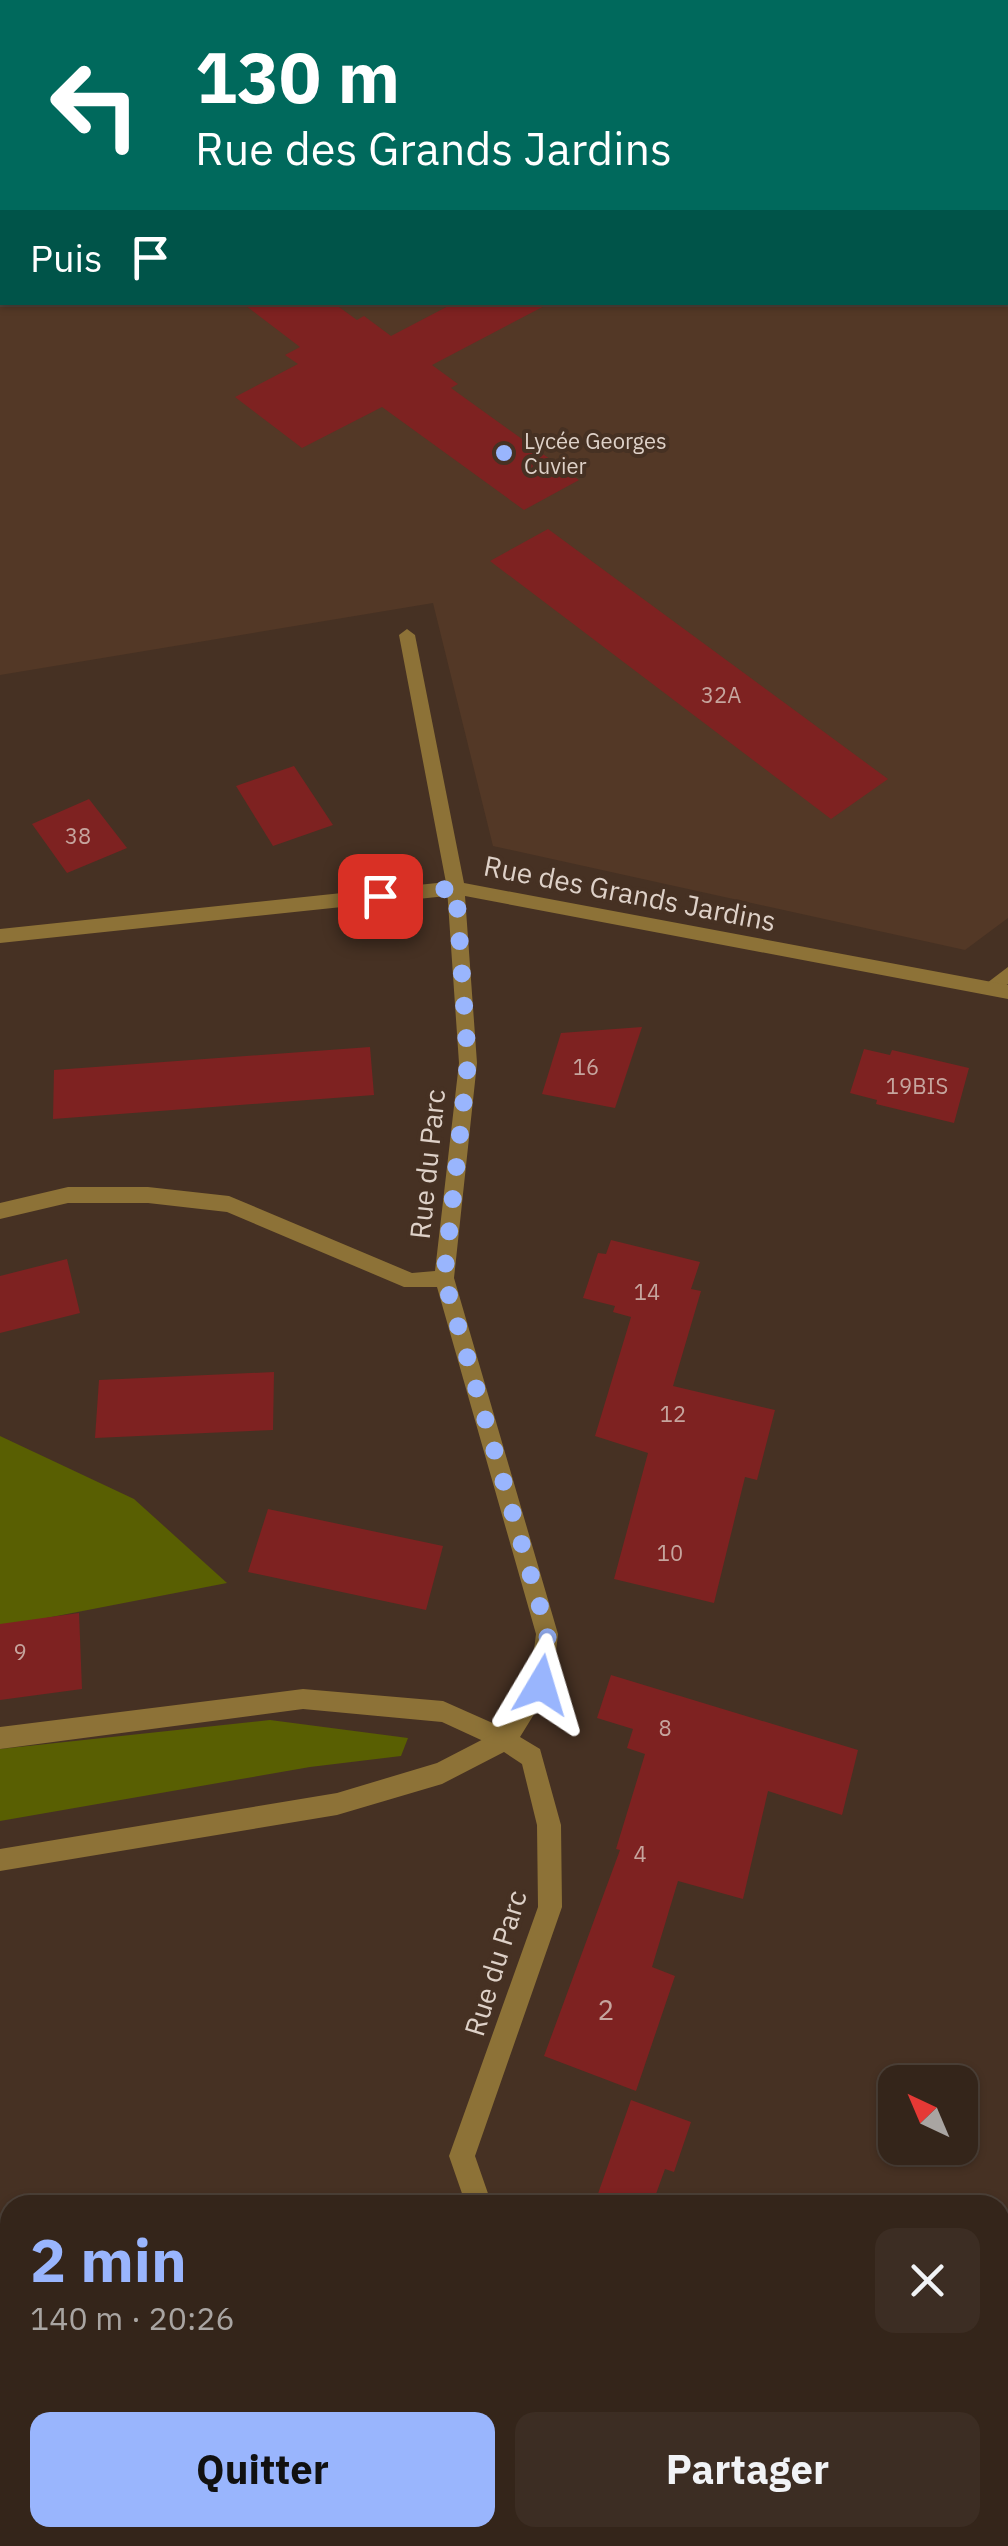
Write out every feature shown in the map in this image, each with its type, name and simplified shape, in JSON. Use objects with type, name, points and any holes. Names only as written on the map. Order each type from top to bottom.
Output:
[{"type":"street","name":"Rue du Parc","points":[[0,1860],[337,1804],[442,1772],[505,1740],[541,1685],[548,1634],[444,1278],[468,1062],[456,888],[407,635]]},
{"type":"street","name":"Rue des Grands Jardins","points":[[0,936],[456,888],[998,991]]},
{"type":"street","points":[[998,991],[1008,974]]},
{"type":"street","points":[[0,1210],[68,1195],[148,1195],[229,1204],[411,1281],[444,1278]]},
{"type":"street","points":[[0,1738],[303,1699],[443,1712],[505,1740]]},
{"type":"street","name":"Rue du Parc","points":[[476,2195],[462,2156],[550,1907],[549,1826],[532,1758],[505,1740]]},
{"type":"shaded area","name":"Lycée Georges Cuvier","points":[[0,305],[1008,305],[1008,918],[965,950],[493,846],[433,603],[0,675]]},
{"type":"shaded area","points":[[0,1436],[134,1499],[227,1583],[0,1627]]},
{"type":"shaded area","points":[[270,1720],[408,1738],[401,1756],[310,1767],[0,1821],[0,1749]]},
{"type":"building","points":[[245,305],[336,305],[357,320],[364,316],[391,336],[450,305],[546,305],[432,365],[458,384],[451,388],[579,480],[524,510],[382,407],[302,448],[235,397],[298,364],[285,355],[300,347]]},
{"type":"building","points":[[548,529],[888,779],[831,819],[490,561]]},
{"type":"building","points":[[294,766],[333,825],[273,846],[236,786]]},
{"type":"building","points":[[89,799],[127,848],[67,873],[32,824]]},
{"type":"building","points":[[642,1027],[615,1108],[542,1094],[561,1033]]},
{"type":"building","points":[[370,1047],[374,1095],[53,1119],[54,1070]]},
{"type":"building","points":[[864,1049],[890,1055],[892,1050],[969,1068],[954,1123],[876,1104],[877,1100],[850,1093]]},
{"type":"building","points":[[611,1240],[700,1262],[691,1289],[701,1291],[673,1386],[775,1410],[757,1480],[745,1477],[714,1603],[614,1579],[648,1453],[595,1436],[631,1317],[613,1312],[615,1306],[583,1298],[598,1253],[606,1254]]},
{"type":"building","points":[[67,1259],[80,1313],[0,1333],[0,1276]]},
{"type":"building","points":[[274,1372],[273,1430],[95,1438],[99,1380]]},
{"type":"building","points":[[268,1509],[443,1546],[426,1610],[248,1572]]},
{"type":"building","points":[[79,1613],[82,1689],[0,1700],[0,1624]]},
{"type":"building","points":[[611,1675],[858,1750],[842,1815],[768,1791],[743,1899],[678,1881],[652,1967],[675,1976],[636,2091],[544,2056],[620,1850],[616,1849],[645,1754],[627,1748],[633,1729],[597,1718]]},
{"type":"building","points":[[631,2100],[691,2122],[674,2172],[665,2169],[656,2195],[598,2195]]},
{"type":"place","name":"Lycée Georges Cuvier","points":[[504,453]]},
{"type":"route","points":[[380,896],[456,888],[468,1062],[444,1278],[548,1634],[541,1685]]}]
